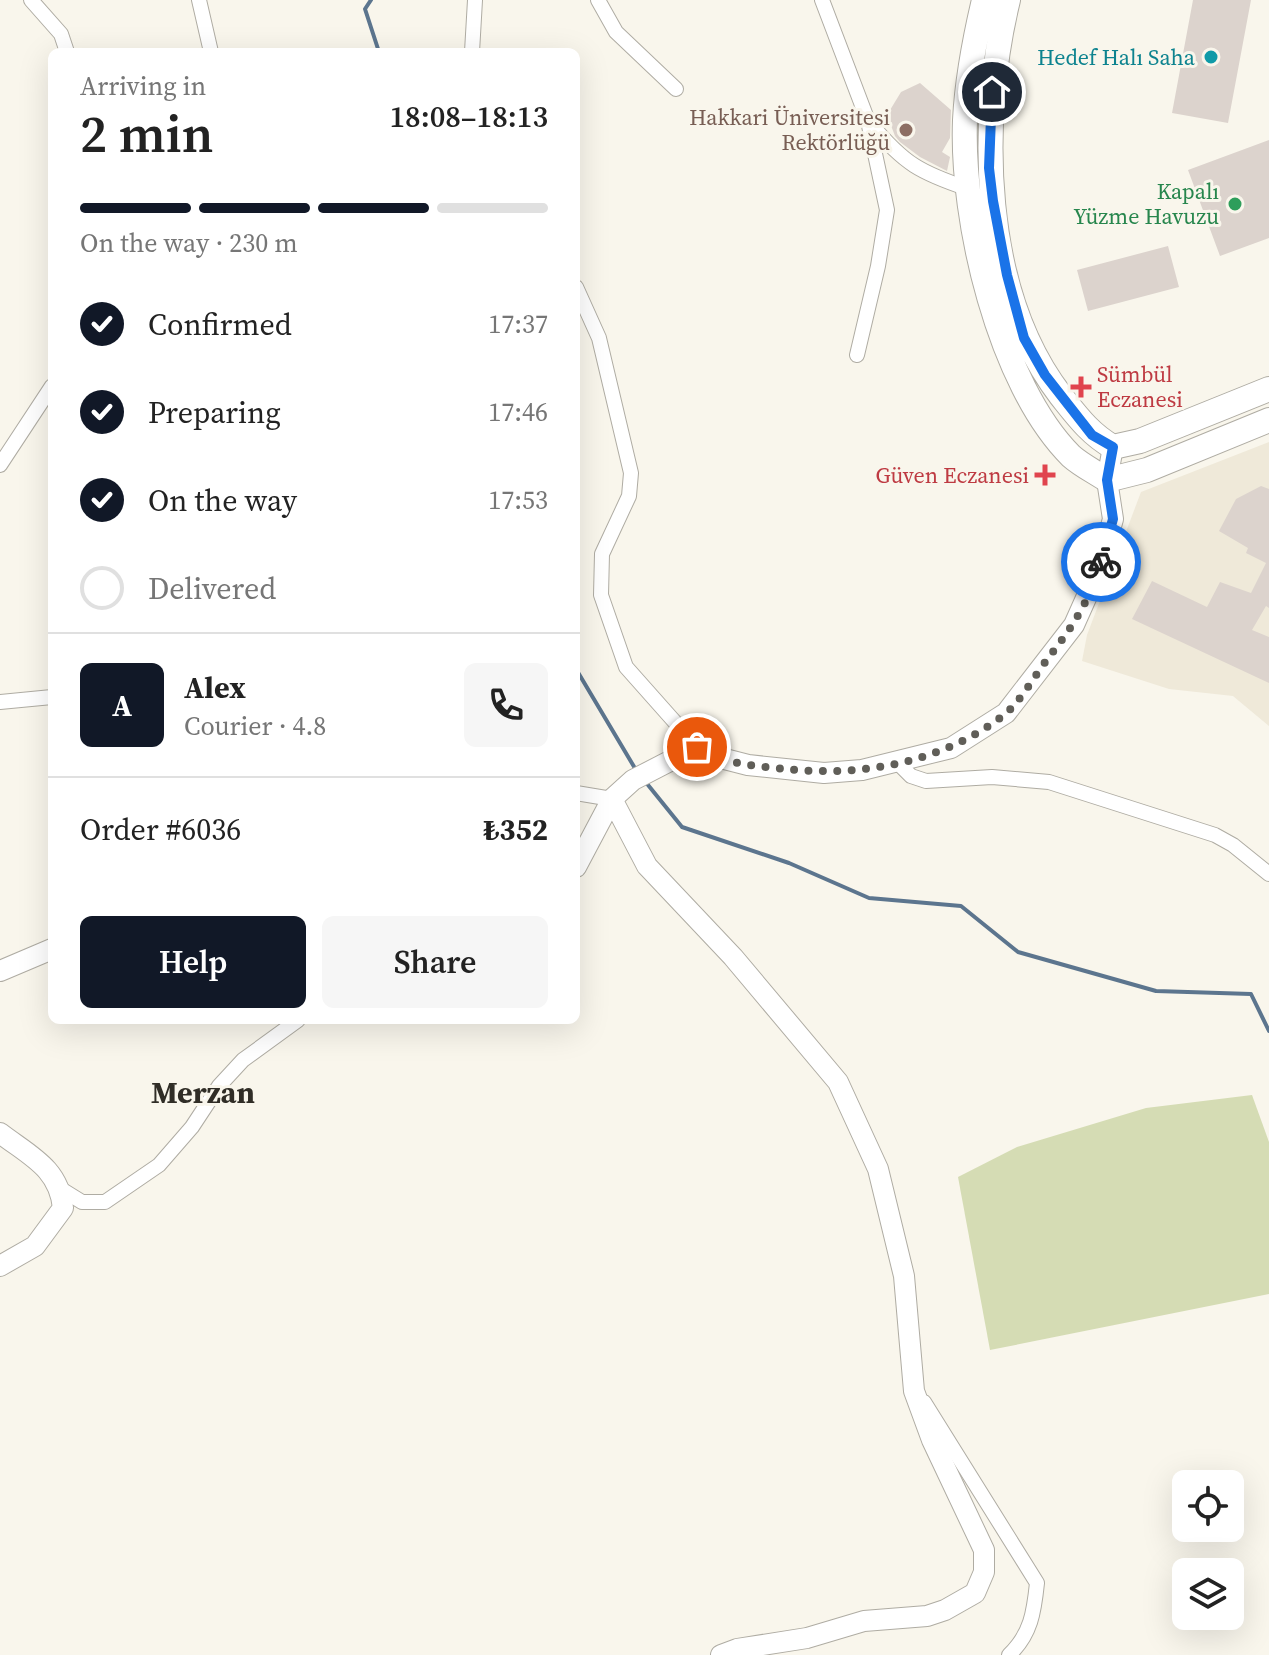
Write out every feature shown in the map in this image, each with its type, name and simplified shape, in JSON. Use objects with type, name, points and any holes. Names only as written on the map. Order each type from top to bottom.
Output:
[{"type":"main road","points":[[984,0],[965,121],[969,189],[993,311],[1012,364],[1046,425],[1073,458],[1107,480],[1147,470],[1269,420]]},
{"type":"main road","points":[[1008,0],[996,48],[989,168],[1007,275],[1024,338],[1045,375],[1092,435],[1113,447],[1140,441],[1269,389]]},
{"type":"street","points":[[31,0],[61,34],[66,48]]},
{"type":"street","points":[[199,0],[210,48]]},
{"type":"street","points":[[472,48],[475,0]]},
{"type":"street","points":[[598,0],[616,32],[676,89]]},
{"type":"street","points":[[822,0],[868,121],[887,210],[878,266],[857,355]]},
{"type":"street","points":[[868,121],[895,153],[926,175],[969,189]]},
{"type":"street","points":[[580,296],[599,338],[631,473],[629,496],[602,554],[601,595],[626,667],[697,747],[709,755],[748,765],[824,773],[862,770],[951,748],[1006,713],[1074,625],[1099,569],[1113,519],[1107,480],[1113,447]]},
{"type":"street","points":[[0,465],[48,392]]},
{"type":"street","points":[[0,702],[48,697]]},
{"type":"street","points":[[580,859],[612,799],[633,780],[697,747]]},
{"type":"street","points":[[898,763],[911,776],[926,781],[1011,778],[1072,788],[1215,835],[1233,845],[1269,874]]},
{"type":"street","points":[[580,794],[612,799]]},
{"type":"street","points":[[612,799],[647,866],[733,957],[838,1082],[878,1169],[886,1200],[904,1276],[913,1385],[932,1440],[984,1550],[984,1572],[975,1593],[927,1616],[864,1621],[807,1638],[737,1649],[721,1655]]},
{"type":"street","points":[[0,971],[48,951]]},
{"type":"street","points":[[0,1133],[48,1169],[61,1189],[82,1202],[105,1202],[159,1165],[243,1060],[292,1024]]},
{"type":"street","points":[[0,1266],[35,1246],[63,1208],[61,1189]]},
{"type":"street","points":[[913,1385],[1037,1583],[1034,1617],[1023,1642],[1009,1655]]},
{"type":"shaded area","points":[[1269,442],[1269,726],[1233,696],[1169,689],[1082,661],[1087,635],[1141,492]]},
{"type":"green space","points":[[1252,1095],[1269,1142],[1269,1294],[990,1350],[958,1177],[1017,1147],[1146,1108]]},
{"type":"building","name":"Hedef Halı Saha","points":[[1193,0],[1251,0],[1228,123],[1172,113]]},
{"type":"building","name":"Hakkari Üniversitesi Rektörlüğü","points":[[920,83],[951,110],[950,138],[942,152],[950,157],[947,171],[900,142],[887,115],[901,92]]},
{"type":"building","name":"Kapalı Yüzme Havuzu","points":[[1269,140],[1269,238],[1220,256],[1188,170]]},
{"type":"building","points":[[1168,246],[1179,287],[1088,311],[1077,270]]},
{"type":"building","points":[[1261,486],[1269,489],[1269,608],[1266,606],[1252,630],[1269,637],[1269,683],[1132,619],[1152,581],[1207,607],[1220,582],[1251,593],[1266,563],[1246,553],[1248,548],[1219,531],[1236,499]]},
{"type":"waterway","points":[[371,0],[365,9],[378,48]]},
{"type":"waterway","points":[[580,676],[636,770]]},
{"type":"waterway","points":[[644,780],[682,827],[789,863],[869,898],[961,906],[1018,952],[1156,991],[1251,994],[1269,1031]]},
{"type":"way so far","points":[[697,747],[709,755],[748,765],[824,773],[898,763],[951,748],[1006,713],[1074,625],[1101,562]]},
{"type":"place","name":"Hedef Halı Saha","points":[[1211,57]]},
{"type":"place","name":"Hakkari Üniversitesi Rektörlüğü","points":[[906,130]]},
{"type":"place","name":"Kapalı Yüzme Havuzu","points":[[1235,204]]},
{"type":"place","name":"Sümbül Eczanesi","points":[[1081,387]]},
{"type":"place","name":"Güven Eczanesi","points":[[1045,475]]},
{"type":"district","name":"Merzan","points":[[203,1092]]},
{"type":"route","points":[[992,92],[989,168],[993,201],[1007,275],[1024,338],[1045,375],[1092,435],[1113,447],[1107,480],[1113,519],[1101,562]]}]
